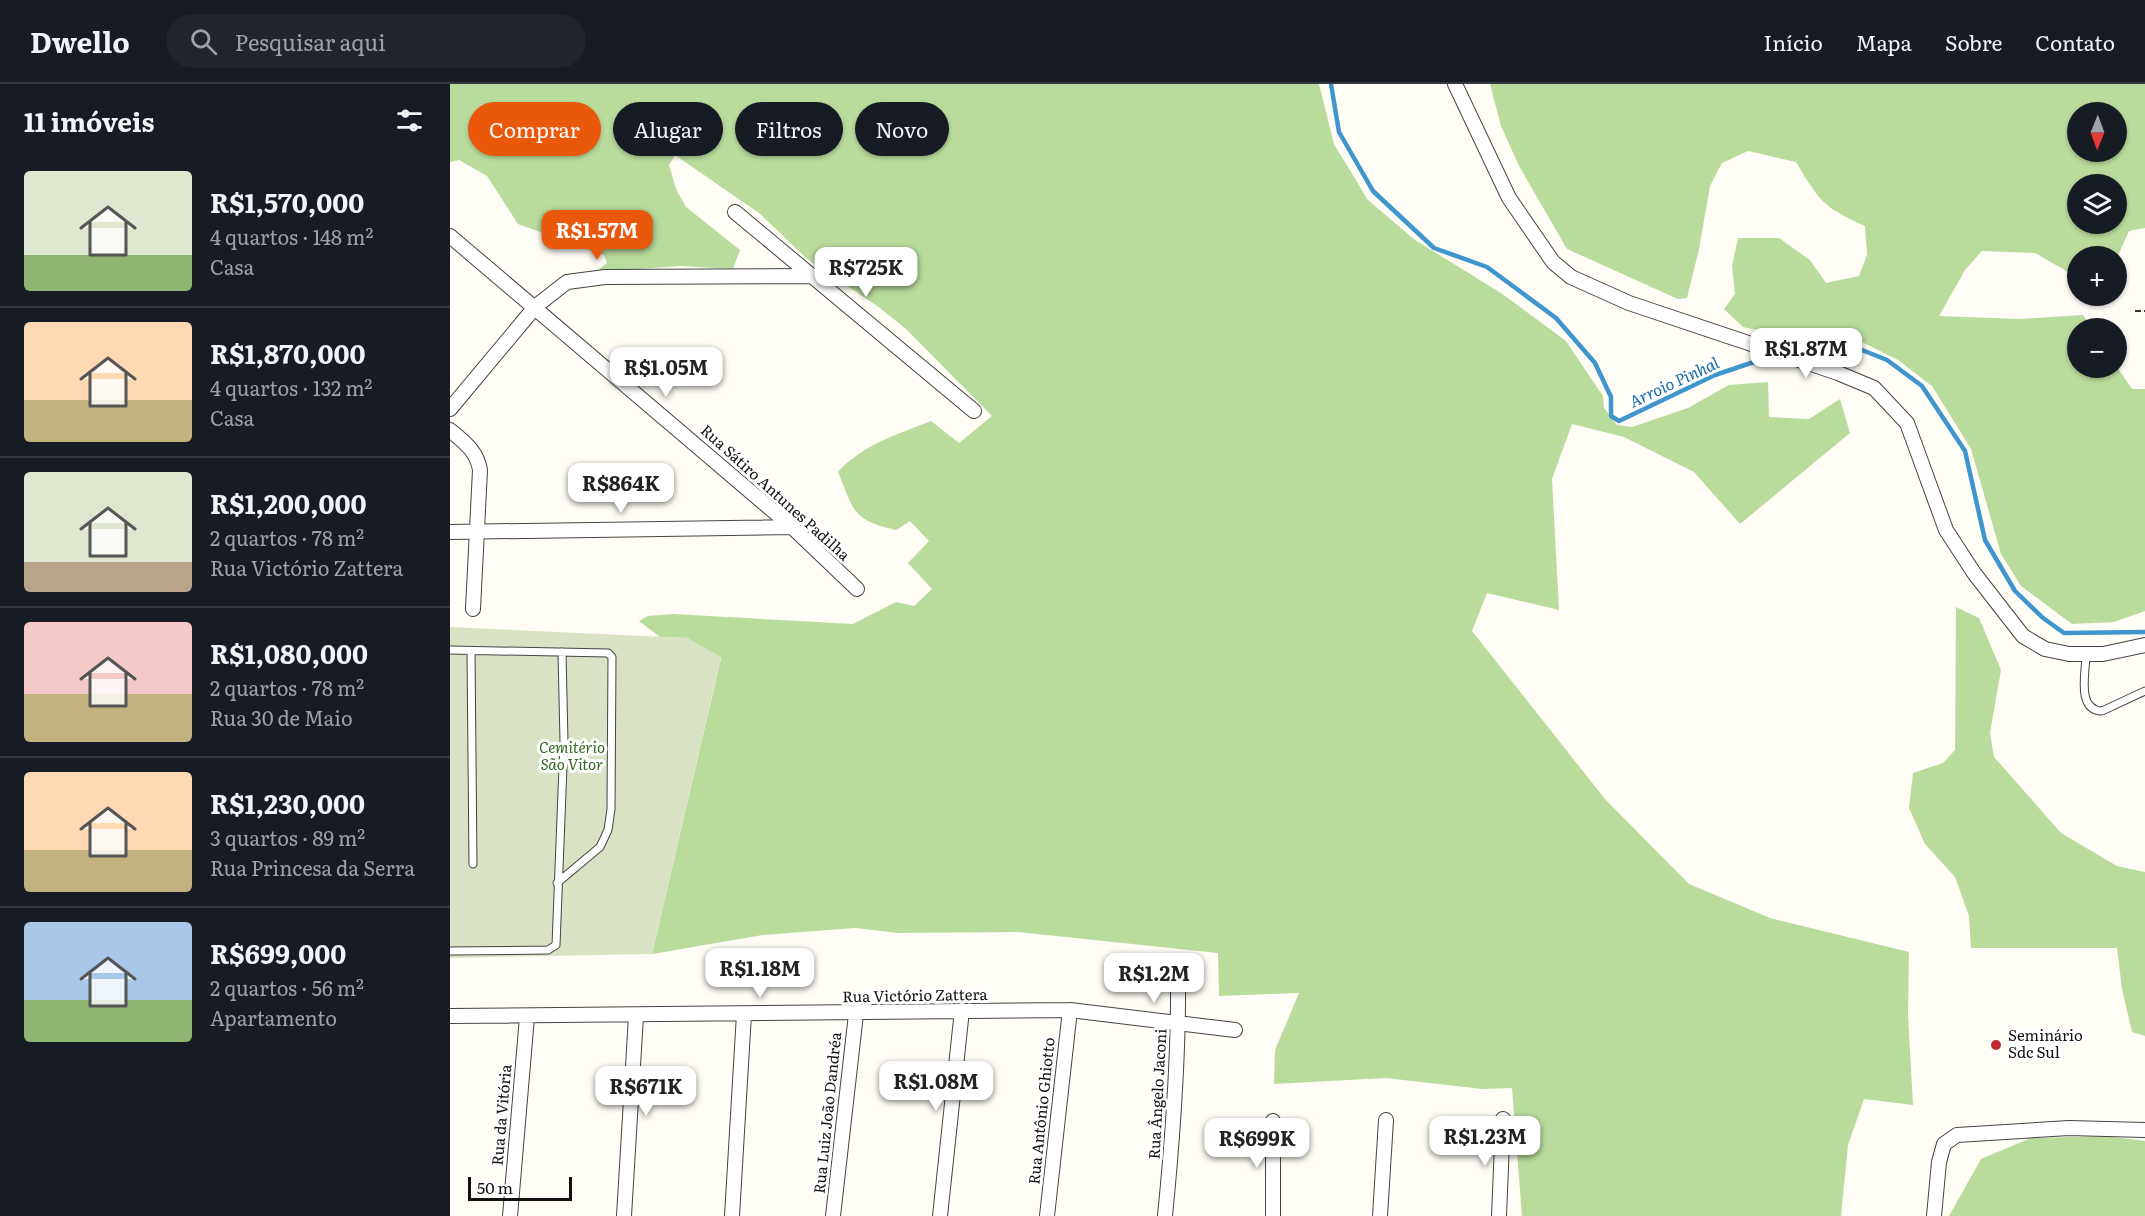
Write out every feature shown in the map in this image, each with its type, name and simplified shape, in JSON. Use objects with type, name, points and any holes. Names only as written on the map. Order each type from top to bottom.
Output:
[{"type":"street","points":[[1455,84],[1509,198],[1553,262],[1571,277],[1629,303],[1838,373],[1874,388],[1907,423],[1946,530],[1974,573],[2023,636],[2044,649],[2069,654],[2086,654],[2145,645]]},
{"type":"street","points":[[735,212],[815,276],[974,411]]},
{"type":"street","name":"Rua Sátiro Antunes Padilha","points":[[450,236],[536,306],[792,526],[856,590]]},
{"type":"street","points":[[450,409],[536,306],[567,282],[585,278],[815,276]]},
{"type":"street","points":[[450,430],[472,449],[478,459],[473,609]]},
{"type":"street","points":[[450,532],[792,526]]},
{"type":"street","name":"Rua Ângelo Jaconi","points":[[1165,1216],[1173,1136],[1178,973]]},
{"type":"street","points":[[940,1216],[962,1010]]},
{"type":"street","name":"Rua Victório Zattera","points":[[450,1016],[856,1014],[962,1010],[1070,1011],[1235,1029]]},
{"type":"street","name":"Rua Antônio Ghiotto","points":[[1047,1216],[1070,1011]]},
{"type":"street","points":[[732,1216],[744,1014]]},
{"type":"street","name":"Rua Luiz João Dandréa","points":[[833,1216],[856,1014]]},
{"type":"street","points":[[624,1216],[636,1016]]},
{"type":"street","name":"Rua da Vitória","points":[[510,1216],[527,1017]]},
{"type":"street","points":[[1499,1216],[1503,1119]]},
{"type":"street","points":[[1380,1216],[1386,1120]]},
{"type":"street","points":[[1273,1121],[1273,1216]]},
{"type":"street","points":[[1934,1216],[1939,1162],[1944,1144],[1957,1135],[2069,1128],[2145,1130]]},
{"type":"lane","points":[[450,650],[608,653],[612,657],[611,809],[608,830],[600,847],[557,884]]},
{"type":"lane","points":[[471,651],[473,864]]},
{"type":"lane","points":[[450,951],[548,950],[556,945],[564,741],[562,652]]},
{"type":"lane","points":[[2086,654],[2085,696],[2090,707],[2095,711],[2102,711],[2145,691]]},
{"type":"path","points":[[2135,311],[2145,311]]},
{"type":"green space","points":[[450,84],[1319,84],[1334,144],[1368,200],[1415,240],[1501,293],[1566,341],[1603,396],[1604,408],[1617,425],[1632,427],[1688,408],[1729,385],[1768,382],[1769,417],[1809,419],[1840,399],[1850,433],[1740,524],[1694,472],[1624,437],[1572,424],[1552,479],[1559,610],[1487,593],[1472,631],[1605,799],[1689,884],[1770,918],[1909,952],[1908,1014],[1913,1105],[1864,1099],[1848,1145],[1841,1216],[1522,1216],[1512,1088],[1482,1089],[1386,1078],[1274,1084],[1275,1050],[1299,993],[1219,996],[1218,953],[1018,932],[898,933],[855,928],[763,935],[652,954],[721,658],[687,638],[660,637],[639,621],[648,616],[673,614],[853,624],[896,602],[914,606],[932,589],[908,563],[929,541],[910,521],[896,530],[863,518],[852,505],[838,472],[869,447],[931,421],[959,443],[992,416],[906,329],[880,308],[806,258],[759,213],[676,156],[723,156],[723,102],[613,102],[613,156],[674,156],[669,165],[676,189],[686,207],[740,250],[733,269],[681,266],[595,272],[607,263],[604,255],[518,224],[487,176],[459,160],[450,162]]},
{"type":"green space","points":[[1490,84],[2145,84],[2145,228],[2129,231],[2122,246],[2067,246],[2067,271],[2035,253],[1982,251],[1965,270],[1939,316],[2020,319],[2083,315],[2085,318],[2067,318],[2067,378],[2124,378],[2132,389],[2145,389],[2145,611],[2114,622],[2072,624],[2021,586],[2001,554],[1971,449],[1932,386],[1898,360],[1838,330],[1788,337],[1743,327],[1724,309],[1735,294],[1732,266],[1738,238],[1779,238],[1810,260],[1826,283],[1859,276],[1867,255],[1865,226],[1839,213],[1823,201],[1796,162],[1748,151],[1722,163],[1710,186],[1699,249],[1687,298],[1678,299],[1567,249],[1519,166],[1501,126]]},
{"type":"green space","points":[[1956,607],[1979,618],[2001,670],[1990,733],[1994,757],[2061,833],[2117,866],[2145,872],[2145,1036],[2132,1032],[2122,989],[2117,948],[1971,948],[1969,916],[1955,877],[1925,844],[1909,808],[1913,773],[1943,763],[1955,750]]},
{"type":"green space","name":"Cemitério São Vitor","points":[[450,627],[687,638],[721,657],[652,954],[450,958]]},
{"type":"green space","points":[[2106,1136],[2145,1141],[2145,1216],[1949,1216],[1981,1159],[2031,1138]]},
{"type":"waterway","name":"Arroio Pinhal","points":[[1331,84],[1339,132],[1373,191],[1434,248],[1487,267],[1556,318],[1595,363],[1611,397],[1611,416],[1619,421],[1715,375],[1775,355]]},
{"type":"waterway","name":"Arroio Pinhal","points":[[1785,351],[1822,334],[1887,360],[1922,386],[1965,451],[1985,540],[2015,591],[2043,618],[2064,633],[2145,632]]},
{"type":"place","name":"Seminário Sdc Sul","points":[[1996,1045]]}]
